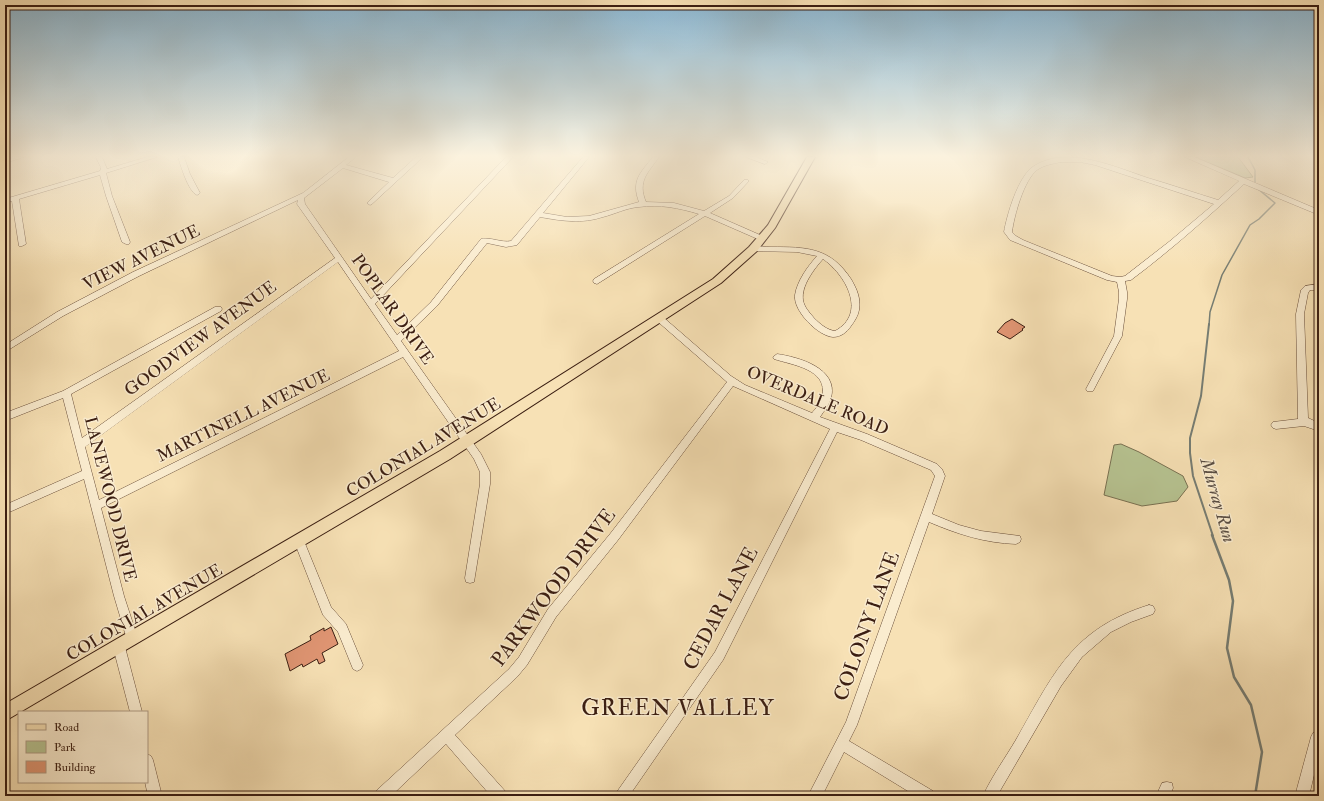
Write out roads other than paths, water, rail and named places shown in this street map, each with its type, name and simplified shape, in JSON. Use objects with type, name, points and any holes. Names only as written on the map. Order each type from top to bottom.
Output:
[{"type":"main road","name":"COLONIAL AVENUE","points":[[5,714],[299,542],[467,441],[718,281],[763,238],[782,211],[791,194]]},
{"type":"street","points":[[5,201],[27,194]]},
{"type":"street","points":[[109,194],[126,242]]},
{"type":"street","name":"VIEW AVENUE","points":[[5,349],[66,311],[130,277],[304,194]]},
{"type":"street","name":"POPLAR DRIVE","points":[[305,194],[301,198],[301,204],[482,464],[485,484],[470,578]]},
{"type":"street","points":[[370,203],[379,194]]},
{"type":"street","points":[[371,304],[388,288],[475,194]]},
{"type":"street","points":[[397,340],[434,304],[484,241],[490,240],[512,245],[555,194]]},
{"type":"street","points":[[639,194],[643,204]]},
{"type":"street","points":[[597,281],[733,194]]},
{"type":"street","points":[[1020,194],[1009,224],[1008,232],[1010,235],[1020,242],[1110,278],[1120,280],[1128,278],[1171,246],[1229,194]]},
{"type":"street","points":[[1194,194],[1220,203]]},
{"type":"street","points":[[1277,194],[1319,213]]},
{"type":"street","points":[[15,198],[22,244]]},
{"type":"street","points":[[538,214],[564,219],[586,218],[643,204],[670,204],[703,214],[763,238]]},
{"type":"street","points":[[753,249],[775,251],[805,249],[822,255],[828,258],[842,271],[851,284],[855,297],[855,305],[852,320],[844,330],[835,334],[828,333],[816,324],[804,312],[799,302],[799,296],[803,285],[810,271],[822,255]]},
{"type":"street","name":"GOODVIEW AVENUE","points":[[80,445],[339,258]]},
{"type":"street","points":[[1090,388],[1118,336],[1124,291],[1120,280]]},
{"type":"street","points":[[1305,422],[1303,420],[1300,314],[1304,292],[1308,288],[1319,287]]},
{"type":"street","points":[[5,418],[66,393],[218,310]]},
{"type":"street","name":"OVERDALE ROAD","points":[[660,319],[732,381],[748,390],[814,418],[864,436],[934,467]]},
{"type":"street","name":"MARTINELL AVENUE","points":[[96,506],[405,352]]},
{"type":"street","points":[[777,357],[801,363],[814,370],[824,381],[827,397],[814,418]]},
{"type":"street","name":"PARKWOOD DRIVE","points":[[382,796],[446,734],[513,673],[523,661],[552,613],[614,537],[732,381]]},
{"type":"street","name":"LANEWOOD DRIVE","points":[[66,393],[119,596],[132,639]]},
{"type":"street","points":[[1276,425],[1305,422],[1319,428]]},
{"type":"street","name":"CEDAR LANE","points":[[621,796],[719,656],[835,426]]},
{"type":"street","name":"COLONY LANE","points":[[815,796],[851,725],[907,571],[940,476],[939,472],[934,467]]},
{"type":"street","points":[[5,510],[88,473]]},
{"type":"street","points":[[926,516],[977,536],[1016,539]]},
{"type":"street","points":[[299,542],[327,612],[342,628],[357,665]]},
{"type":"street","points":[[990,796],[1068,664],[1094,637],[1107,628],[1119,621],[1149,610]]},
{"type":"street","points":[[120,647],[136,711]]},
{"type":"street","points":[[446,734],[500,796]]},
{"type":"street","points":[[1302,796],[1317,737]]},
{"type":"street","points":[[842,744],[928,796]]},
{"type":"street","points":[[148,764],[155,796]]},
{"type":"waterway","name":"Murray Run","points":[[1209,325],[1210,312],[1222,275],[1250,225],[1259,219],[1275,203],[1265,194]]},
{"type":"waterway","name":"Murray Run","points":[[1209,324],[1201,396],[1190,438],[1190,453],[1193,476],[1213,536]]},
{"type":"waterway","name":"Murray Run","points":[[1212,535],[1229,580],[1233,601],[1227,648],[1234,677],[1251,705],[1262,752],[1255,796]]},
{"type":"district","name":"GREEN VALLEY","points":[[678,707]]}]
